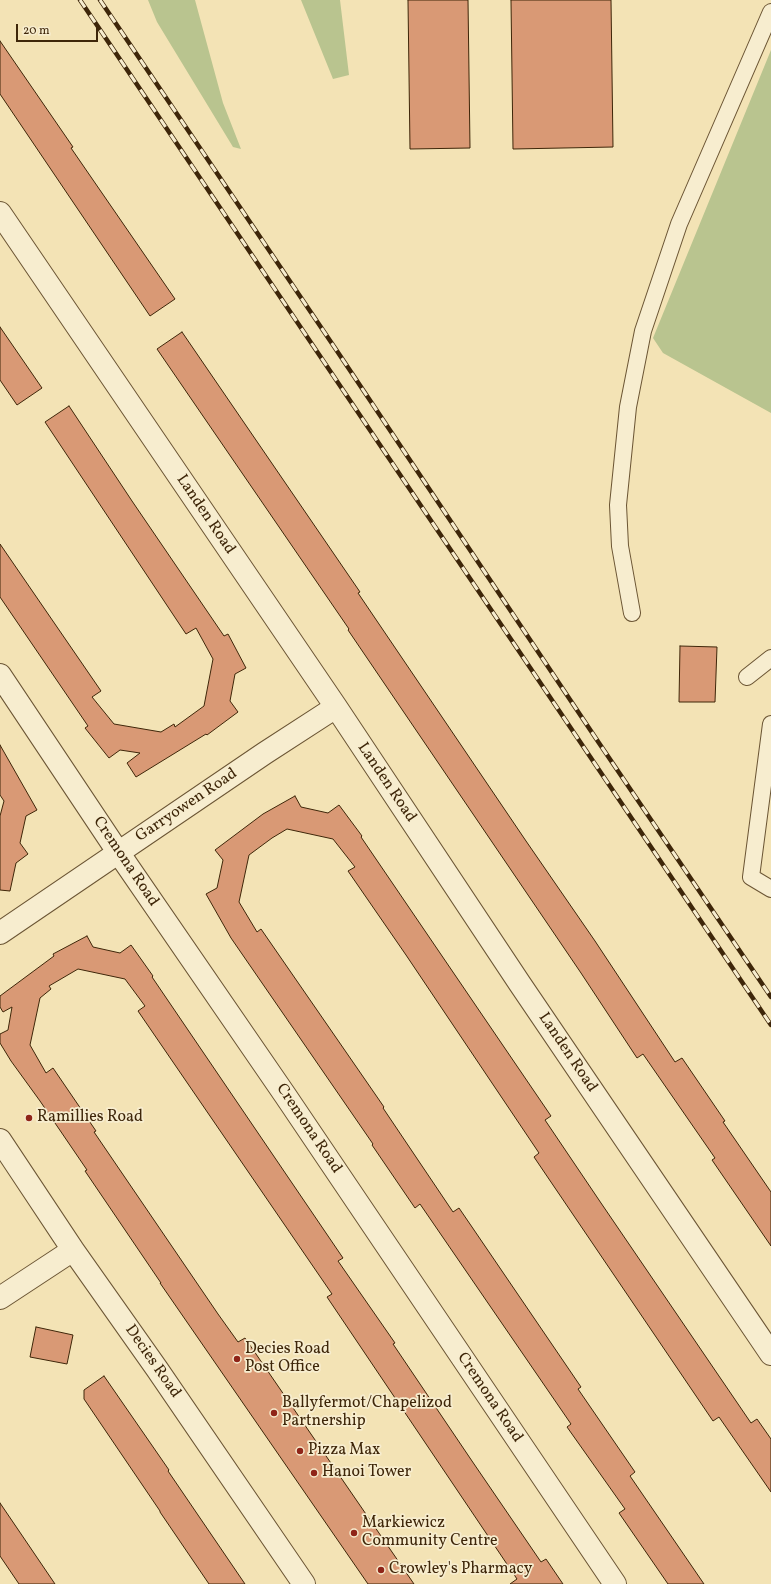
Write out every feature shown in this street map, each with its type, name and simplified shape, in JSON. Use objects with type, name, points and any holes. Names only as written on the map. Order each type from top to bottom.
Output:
[{"type":"street","name":"Landen Road","points":[[0,213],[336,707],[520,984],[771,1354]]},
{"type":"street","name":"Cremona Road","points":[[0,674],[118,852],[285,1095],[615,1584]]},
{"type":"street","name":"Garryowen Road","points":[[0,933],[118,852],[336,707]]},
{"type":"street","name":"Decies Road","points":[[0,1140],[73,1250],[157,1369],[304,1584]]},
{"type":"street","points":[[0,1298],[73,1250]]},
{"type":"lane","points":[[632,613],[620,546],[618,505],[628,407],[643,331],[679,224],[771,12]]},
{"type":"lane","points":[[747,677],[771,658]]},
{"type":"lane","points":[[771,724],[751,877],[771,889]]},
{"type":"green space","points":[[148,0],[195,0],[223,103],[241,149],[233,147],[157,22]]},
{"type":"green space","points":[[301,0],[340,0],[349,75],[333,79]]},
{"type":"green space","points":[[771,50],[771,413],[663,353],[653,338]]},
{"type":"building","points":[[408,0],[468,0],[470,148],[410,149]]},
{"type":"building","points":[[511,0],[611,0],[613,147],[513,149]]},
{"type":"building","points":[[0,41],[73,147],[71,148],[175,299],[150,316],[0,94]]},
{"type":"building","points":[[0,327],[42,388],[17,405],[0,380]]},
{"type":"building","points":[[182,332],[360,592],[358,593],[595,941],[675,1062],[682,1058],[725,1121],[723,1122],[771,1192],[771,1246],[712,1160],[715,1158],[643,1054],[637,1058],[348,630],[349,629],[157,349]]},
{"type":"building","points":[[69,406],[224,636],[228,634],[246,668],[235,674],[230,701],[238,712],[207,735],[206,734],[136,777],[127,763],[140,753],[120,750],[109,758],[85,728],[88,726],[0,597],[0,544],[101,691],[92,697],[114,724],[161,732],[174,724],[175,727],[204,706],[213,659],[196,628],[186,634],[45,422]]},
{"type":"building","points":[[680,646],[717,647],[715,702],[679,702]]},
{"type":"building","points":[[0,745],[37,810],[26,816],[20,843],[28,854],[16,863],[10,891],[0,890],[0,816],[4,801],[0,795]]},
{"type":"building","points":[[295,796],[301,807],[328,813],[339,805],[362,836],[361,837],[551,1116],[545,1120],[601,1203],[751,1423],[757,1419],[771,1439],[771,1492],[719,1417],[713,1421],[534,1157],[539,1153],[348,871],[355,867],[333,839],[287,829],[249,855],[239,902],[257,932],[261,929],[384,1107],[383,1108],[453,1212],[459,1208],[581,1387],[578,1389],[635,1472],[630,1476],[704,1584],[668,1584],[619,1513],[625,1509],[567,1427],[571,1424],[420,1204],[415,1208],[372,1145],[373,1144],[231,938],[206,894],[217,888],[223,860],[215,850],[263,814]]},
{"type":"building","points":[[87,936],[93,947],[120,953],[131,945],[343,1258],[338,1261],[395,1343],[393,1344],[472,1461],[541,1562],[546,1559],[563,1584],[510,1584],[517,1579],[327,1297],[332,1294],[138,1011],[145,1006],[125,979],[78,969],[49,986],[51,989],[40,998],[30,1045],[46,1073],[53,1068],[96,1131],[94,1132],[218,1314],[238,1342],[245,1338],[414,1584],[368,1584],[160,1283],[85,1171],[87,1170],[0,1043],[0,1034],[8,1030],[12,1007],[3,1012],[0,1007],[0,996],[54,956],[53,954]]},
{"type":"building","points":[[36,1327],[73,1335],[67,1364],[30,1357]]},
{"type":"building","points":[[104,1376],[245,1584],[209,1584],[160,1512],[84,1399],[84,1390]]},
{"type":"building","points":[[0,1503],[55,1584],[19,1584],[0,1556]]},
{"type":"railway","points":[[80,0],[771,1025]]},
{"type":"railway","points":[[100,0],[771,997]]},
{"type":"place","name":"Ramillies Road","points":[[29,1118]]},
{"type":"place","name":"Decies Road Post Office","points":[[237,1359]]},
{"type":"place","name":"Ballyfermot/Chapelizod Partnership","points":[[274,1413]]},
{"type":"place","name":"Pizza Max","points":[[300,1451]]},
{"type":"place","name":"Hanoi Tower","points":[[314,1473]]},
{"type":"place","name":"Markiewicz Community Centre","points":[[354,1533]]},
{"type":"place","name":"Crowley's Pharmacy","points":[[381,1570]]}]
